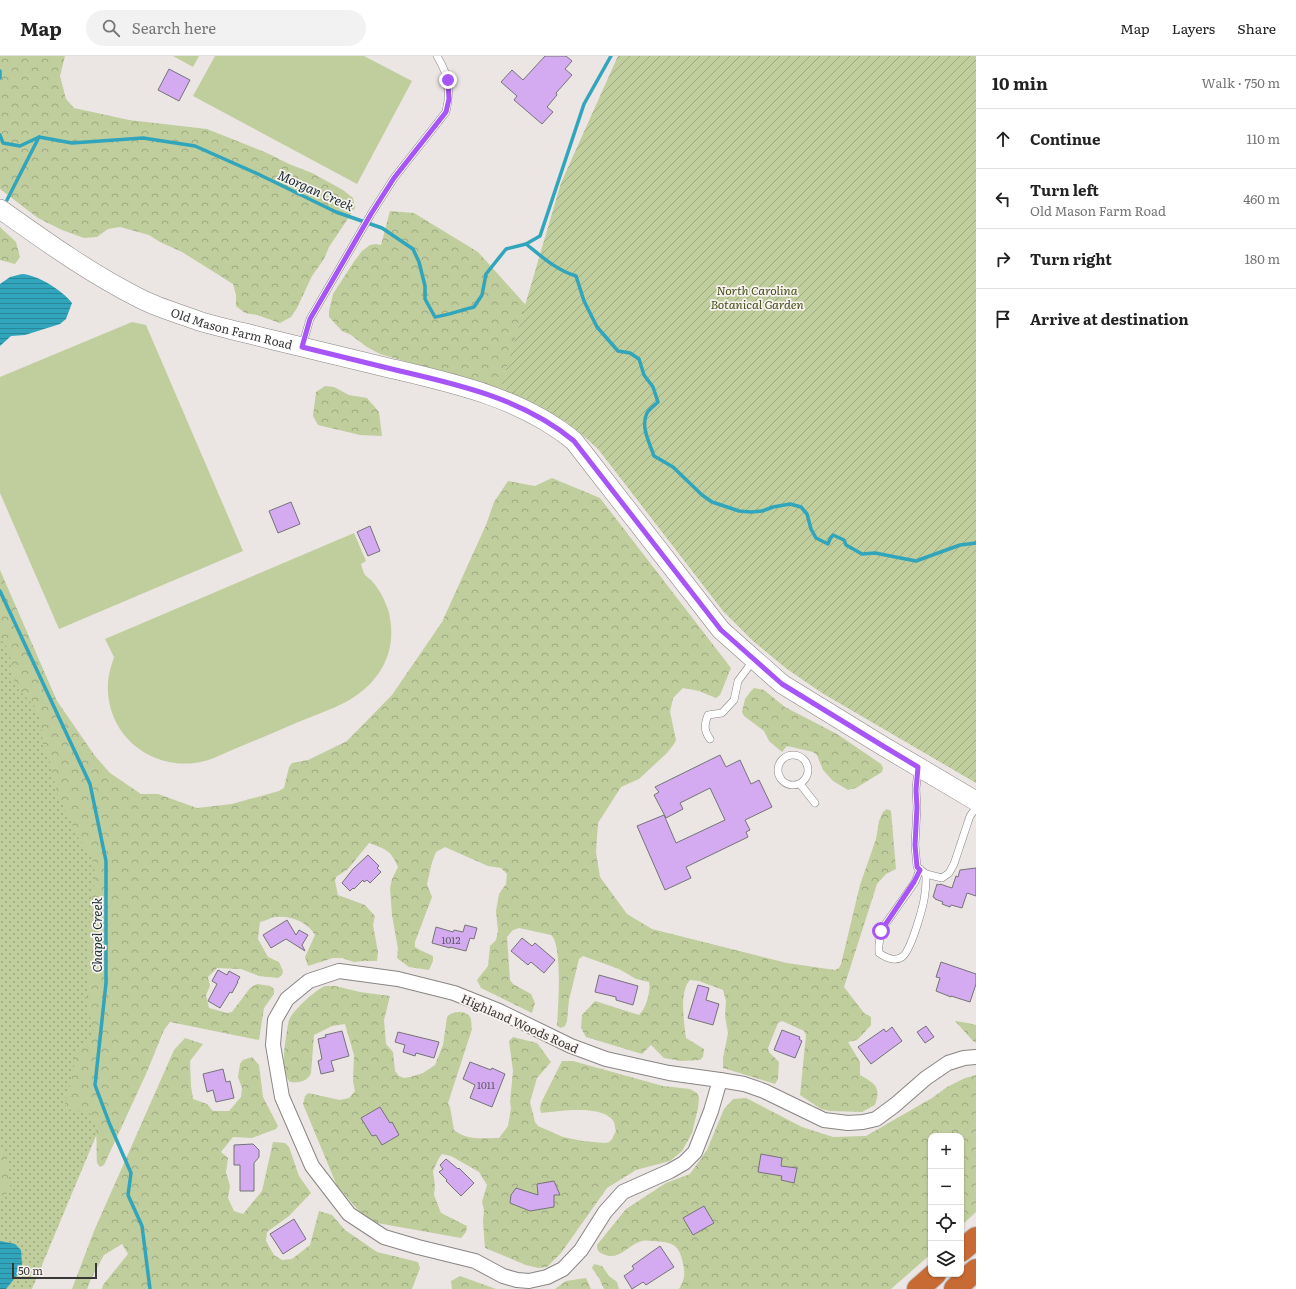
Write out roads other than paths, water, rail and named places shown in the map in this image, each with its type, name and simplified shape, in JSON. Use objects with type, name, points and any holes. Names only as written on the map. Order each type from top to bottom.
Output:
[{"type":"highway","points":[[964,1248],[976,1238]]},
{"type":"highway","points":[[955,1289],[976,1270]]},
{"type":"highway","points":[[918,1289],[932,1277]]},
{"type":"street","name":"Old Mason Farm Road","points":[[0,209],[78,263],[111,283],[170,311],[201,321],[302,347],[415,374],[492,396],[537,415],[574,441],[721,630],[782,684],[976,801]]},
{"type":"street","name":"Highland Woods Road","points":[[720,1080],[711,1111],[695,1152],[684,1163],[623,1192],[605,1212],[581,1250],[563,1269],[547,1278],[523,1281],[503,1276],[475,1261],[384,1237],[349,1214],[312,1166],[282,1097],[273,1045],[275,1020],[287,999],[309,981],[339,971],[398,979],[454,993],[499,1011],[571,1046],[606,1059],[668,1073],[720,1080],[744,1084],[764,1091],[824,1120],[848,1123],[876,1119],[895,1105],[926,1078],[948,1063],[964,1058],[976,1057]]},
{"type":"lane","points":[[302,347],[310,319],[371,214],[394,178],[446,112],[449,99],[448,80],[444,68],[437,56]]},
{"type":"lane","points":[[710,739],[705,732],[705,722],[708,715],[722,713],[734,700],[738,681],[755,659]]},
{"type":"lane","points":[[794,755],[803,759],[806,763],[808,772],[800,784],[785,784],[779,776],[778,766],[785,758],[794,755]]},
{"type":"lane","points":[[918,767],[915,845],[917,867],[920,870],[926,874],[942,878],[949,873],[954,864],[970,816],[976,808]]},
{"type":"lane","points":[[800,784],[815,803]]},
{"type":"lane","points":[[920,870],[914,882],[881,931],[878,945],[879,953],[889,959],[896,959],[903,956],[912,942],[925,894],[926,874]]},
{"type":"water","points":[[22,274],[35,277],[56,288],[72,303],[66,319],[60,324],[25,335],[11,336],[0,346],[0,284],[10,277]]},
{"type":"water","points":[[0,1241],[15,1244],[21,1250],[22,1265],[19,1273],[6,1289],[0,1289]]},
{"type":"waterway","name":"Morgan Creek","points":[[0,135],[3,143],[20,146],[39,137],[72,143],[143,138],[195,146],[258,174],[336,212],[382,228],[413,249],[419,262],[425,286],[425,299],[435,317],[474,307],[482,295],[486,274],[506,249],[526,244],[540,236],[584,104],[611,56]]},
{"type":"waterway","name":"Morgan Creek","points":[[0,71],[0,78]]},
{"type":"waterway","name":"Chapel Creek","points":[[7,200],[39,137]]},
{"type":"waterway","points":[[526,244],[555,266],[576,276],[584,301],[597,327],[618,351],[630,353],[639,359],[644,375],[653,387],[658,402],[648,412],[645,418],[646,435],[654,456],[673,467],[702,495],[712,502],[739,511],[751,512],[762,511],[773,507],[790,504],[801,507],[807,514],[811,529],[816,538],[828,544],[833,535],[844,540],[846,545],[862,554],[875,553],[916,561],[960,545],[976,543]]},
{"type":"waterway","name":"Chapel Creek","points":[[0,591],[90,784],[106,861],[106,983],[95,1085],[110,1125],[131,1173],[128,1195],[142,1226],[150,1289]]},
{"type":"park label","name":"North Carolina Botanical Garden","points":[[757,297]]}]
